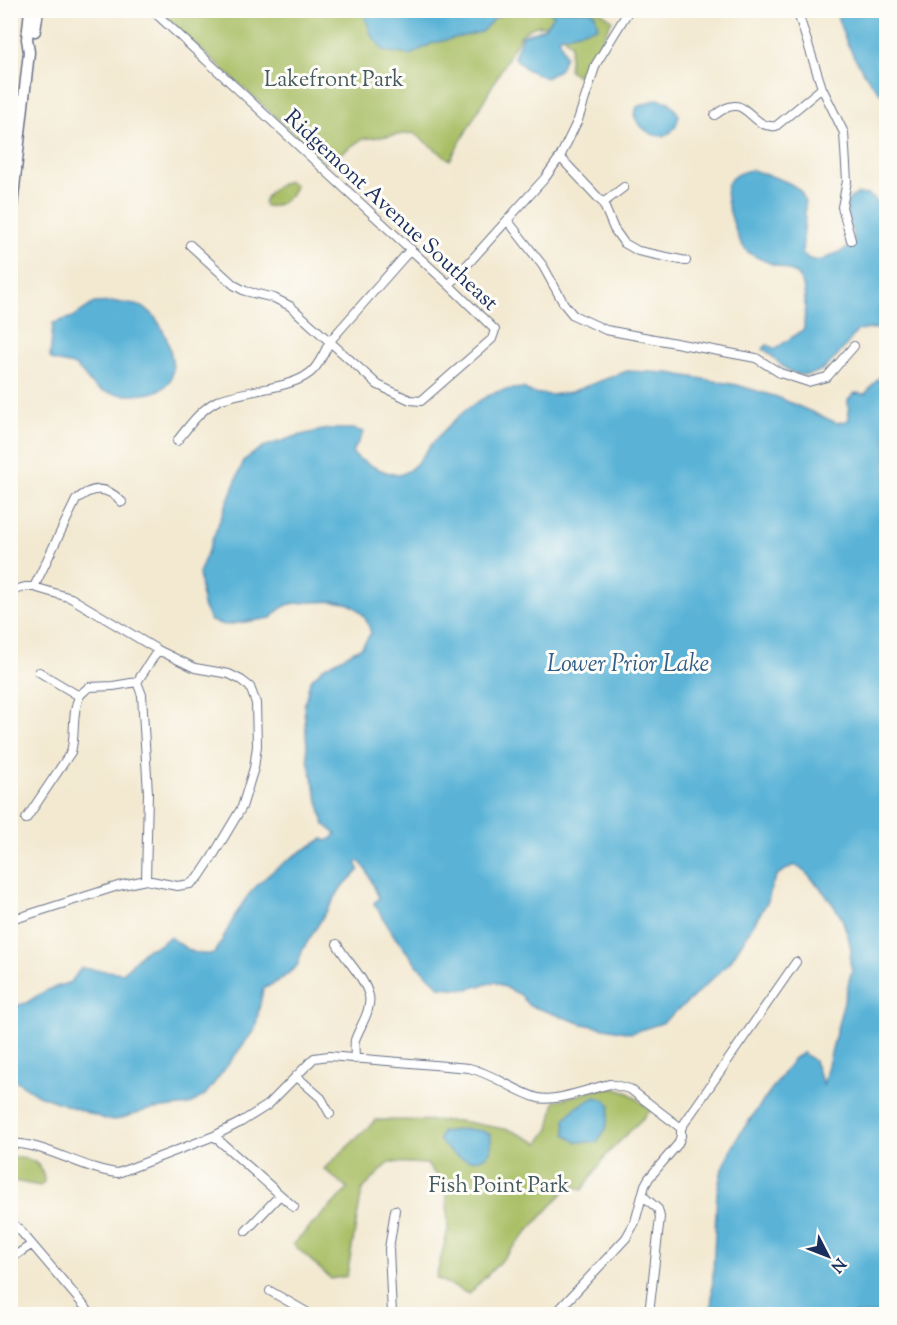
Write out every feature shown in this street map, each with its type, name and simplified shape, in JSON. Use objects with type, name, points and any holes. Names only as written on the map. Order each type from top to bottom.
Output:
[{"type":"main road","points":[[29,52],[27,39],[30,10]]},
{"type":"main road","points":[[10,224],[29,52],[38,10]]},
{"type":"street","name":"Ridgemont Avenue Southeast","points":[[152,10],[411,249],[495,330],[492,339],[421,401],[410,400],[378,385],[330,341]]},
{"type":"street","points":[[449,285],[508,221],[560,157],[578,120],[596,64],[629,10]]},
{"type":"street","points":[[797,10],[822,88],[844,133],[847,181],[842,207],[851,240]]},
{"type":"street","points":[[715,116],[732,105],[744,108],[769,127],[776,126],[822,88]]},
{"type":"street","points":[[560,157],[603,203],[614,229],[624,243],[638,251],[686,261]]},
{"type":"street","points":[[603,203],[624,187]]},
{"type":"street","points":[[508,221],[543,266],[564,304],[573,315],[606,330],[756,357],[780,373],[808,382],[827,377],[854,346]]},
{"type":"street","points":[[190,245],[234,285],[245,291],[274,298],[290,306],[330,341]]},
{"type":"street","points":[[177,441],[205,408],[218,400],[300,380],[312,371],[330,341],[411,249]]},
{"type":"street","points":[[34,587],[76,500],[86,492],[97,489],[109,490],[122,502]]},
{"type":"street","points":[[10,591],[34,587],[71,598],[158,650],[195,668],[229,674],[242,680],[250,687],[256,703],[257,746],[254,768],[242,807],[199,877],[190,884],[177,886],[146,880],[118,886],[21,917],[10,916]]},
{"type":"street","points":[[137,682],[158,650]]},
{"type":"street","points":[[39,672],[79,696]]},
{"type":"street","points":[[26,819],[71,752],[75,741],[79,696],[89,687],[137,682]]},
{"type":"street","points":[[137,682],[142,694],[148,793],[146,880]]},
{"type":"street","points":[[337,944],[341,953],[353,966],[369,997],[367,1010],[354,1042],[355,1059]]},
{"type":"street","points":[[555,1314],[626,1238],[649,1178],[678,1144],[681,1128],[796,962]]},
{"type":"street","points":[[10,1143],[33,1146],[104,1171],[118,1173],[214,1136],[241,1122],[268,1105],[314,1058],[329,1056],[469,1068],[483,1072],[539,1098],[551,1098],[610,1084],[621,1085],[630,1089],[681,1128]]},
{"type":"street","points":[[296,1076],[321,1098],[330,1114]]},
{"type":"street","points":[[214,1136],[294,1208]]},
{"type":"street","points":[[246,1231],[280,1195]]},
{"type":"street","points":[[643,1196],[658,1209],[660,1217],[649,1314]]},
{"type":"street","points":[[392,1314],[388,1249],[395,1210]]},
{"type":"street","points":[[10,1222],[18,1228],[67,1284],[90,1314]]},
{"type":"street","points":[[10,1259],[31,1245]]},
{"type":"street","points":[[270,1291],[310,1314]]},
{"type":"green space","name":"Lakefront Park","points":[[598,10],[612,20],[582,79],[569,70],[571,44],[559,33],[548,26],[541,25],[521,35],[450,160],[413,133],[362,139],[327,163],[158,11]]},
{"type":"green space","points":[[288,181],[295,185],[288,198],[274,206],[265,206],[264,202],[270,192]]},
{"type":"green space","name":"Fish Point Park","points":[[609,1087],[629,1093],[651,1110],[607,1154],[582,1190],[571,1184],[469,1294],[436,1278],[448,1230],[447,1189],[427,1164],[390,1162],[362,1190],[347,1276],[331,1279],[293,1244],[348,1189],[324,1169],[376,1120],[460,1121],[510,1130],[539,1143],[549,1129],[555,1101]]},
{"type":"green space","points":[[11,1158],[23,1158],[34,1162],[41,1169],[44,1182],[40,1186],[14,1181],[11,1183]]},
{"type":"water","points":[[363,10],[508,11],[495,18],[481,32],[433,43],[410,55],[384,51],[371,34]]},
{"type":"water","points":[[548,11],[590,11],[595,14],[598,27],[559,37],[565,56],[560,69],[546,78],[526,69],[514,57],[522,36],[544,28],[554,15]]},
{"type":"water","points":[[836,11],[886,11],[886,98],[870,81],[855,58],[843,34]]},
{"type":"water","points":[[657,99],[669,102],[679,115],[671,131],[658,136],[645,129],[634,115],[637,107]]},
{"type":"water","points":[[752,170],[788,183],[803,195],[805,216],[802,253],[809,259],[820,261],[855,245],[846,207],[850,198],[858,194],[868,195],[875,199],[886,220],[886,328],[858,330],[828,365],[810,374],[799,374],[788,370],[763,349],[767,345],[775,349],[804,329],[805,301],[801,280],[797,275],[752,255],[744,248],[738,237],[728,204],[727,188],[734,177]]},
{"type":"water","points":[[117,302],[144,308],[157,320],[162,329],[170,350],[173,370],[171,378],[159,390],[138,395],[106,392],[95,387],[76,367],[56,362],[50,358],[53,323],[73,317],[94,303]]},
{"type":"water","name":"Lower Prior Lake","points":[[886,370],[886,1314],[711,1314],[717,1192],[722,1169],[739,1135],[794,1058],[803,1053],[814,1061],[823,1085],[852,969],[850,945],[842,920],[816,883],[794,865],[777,875],[768,901],[730,962],[662,1023],[631,1033],[583,1024],[528,1005],[521,995],[495,982],[467,989],[440,987],[419,967],[395,937],[374,903],[379,898],[366,869],[359,861],[356,862],[359,870],[341,888],[303,949],[297,966],[280,980],[263,989],[255,1029],[205,1095],[189,1105],[147,1110],[116,1120],[105,1119],[38,1095],[11,1077],[11,1007],[26,1003],[47,990],[71,982],[81,968],[123,973],[145,950],[157,946],[170,937],[197,953],[215,953],[241,906],[259,884],[294,856],[323,839],[327,841],[333,838],[336,834],[324,824],[308,760],[304,707],[310,681],[323,668],[362,647],[371,633],[367,622],[356,608],[350,604],[333,601],[289,604],[271,618],[225,625],[211,621],[203,606],[199,573],[244,460],[263,447],[297,436],[327,429],[353,429],[364,432],[352,453],[376,468],[398,475],[415,465],[453,421],[471,406],[490,395],[503,390],[523,388],[532,393],[551,395],[571,392],[627,371],[669,373],[737,385],[777,397],[837,423],[849,420],[848,400],[855,393],[865,394]]},
{"type":"water","points":[[595,1097],[606,1100],[610,1106],[606,1129],[597,1142],[576,1142],[566,1134],[565,1119],[575,1108]]},
{"type":"water","points":[[467,1129],[483,1131],[491,1135],[491,1150],[485,1156],[471,1160],[463,1158],[449,1151],[439,1139],[442,1132]]}]
